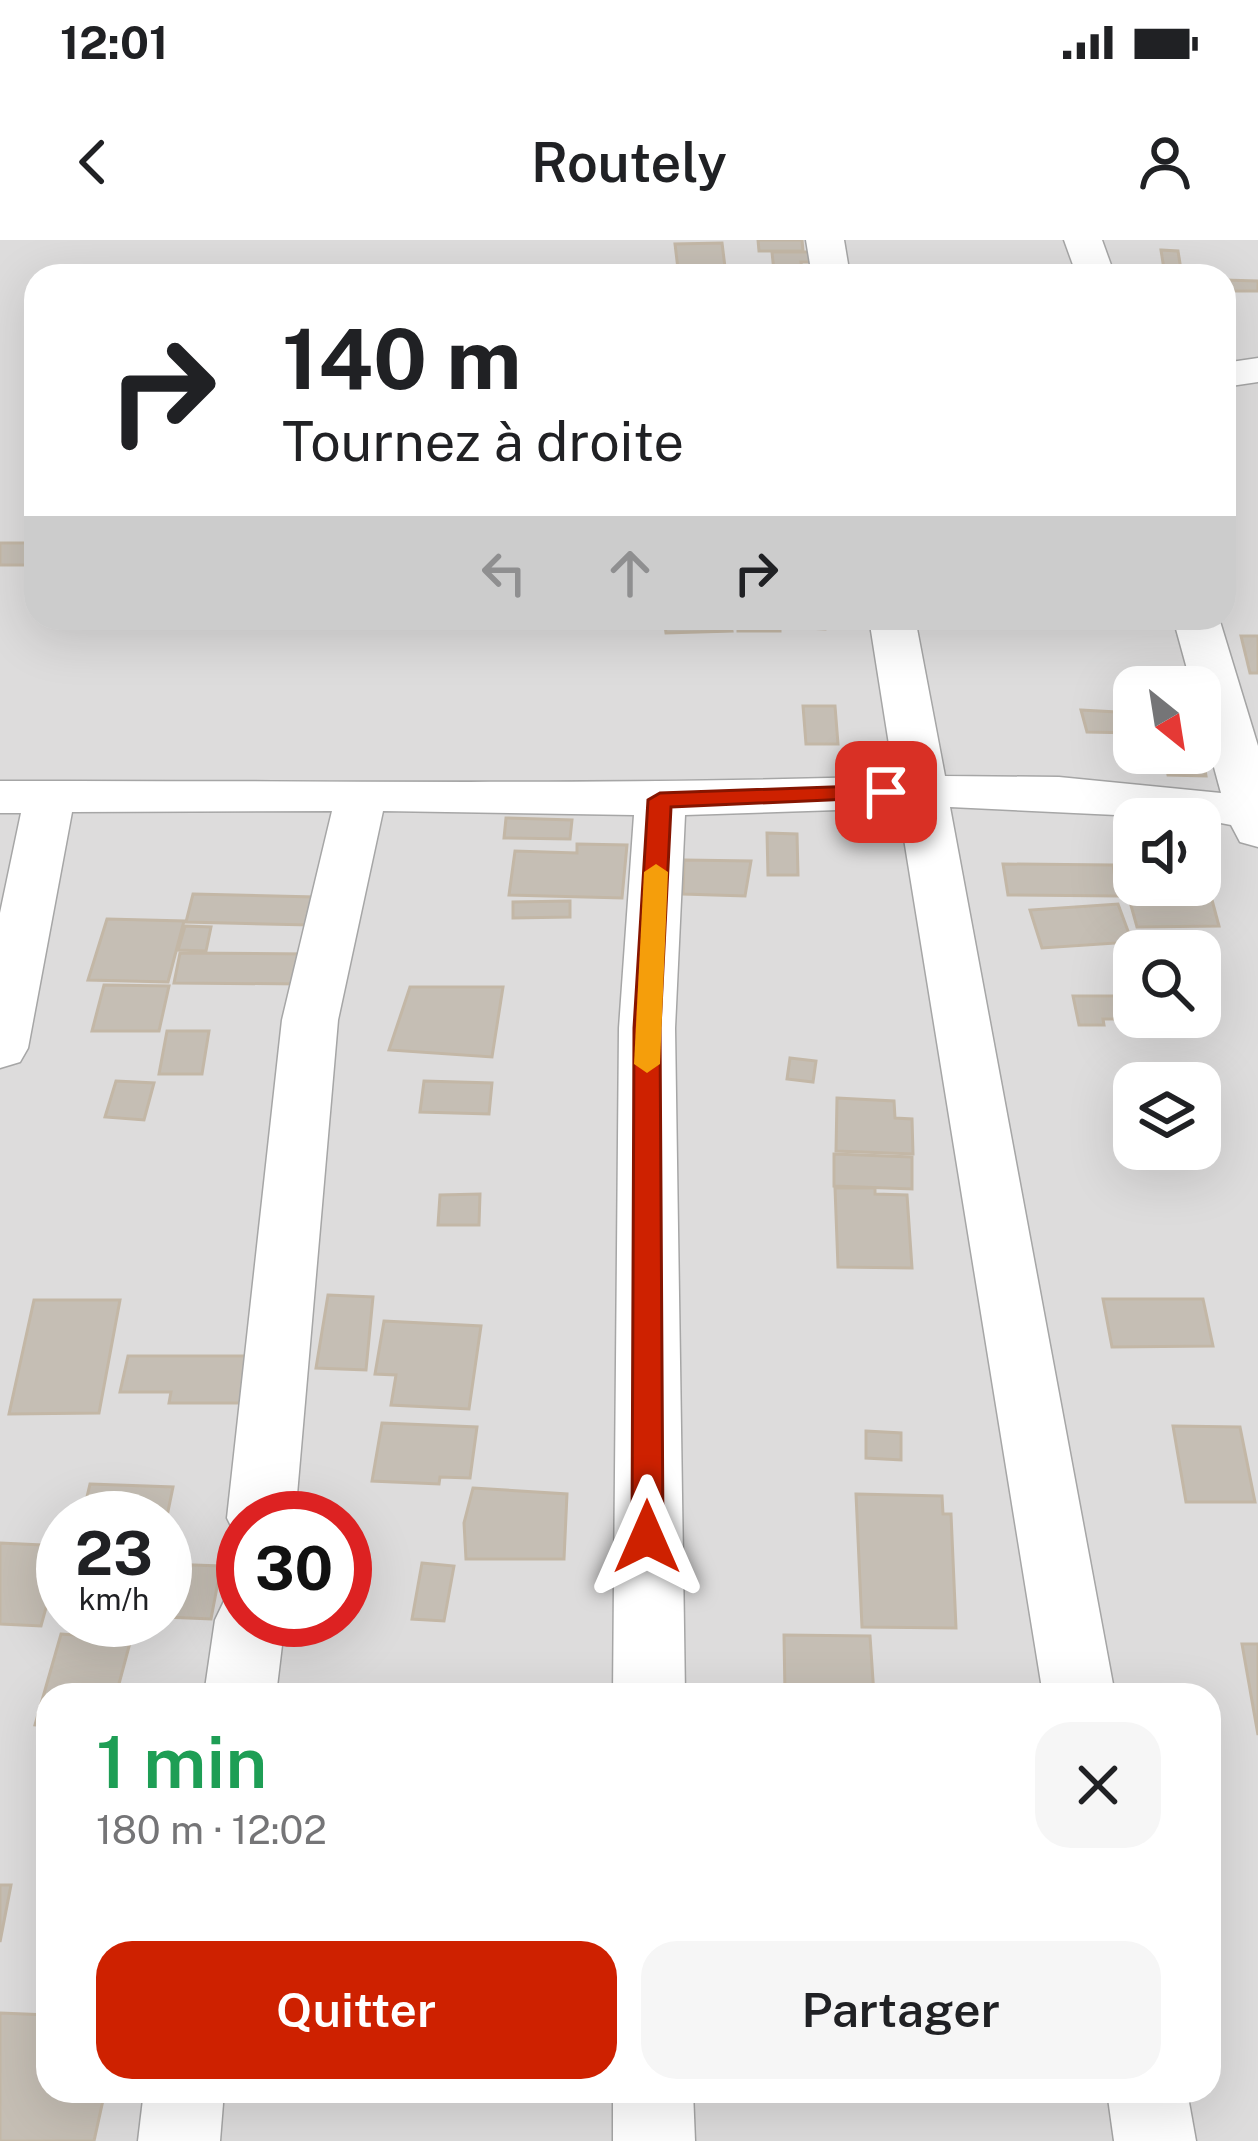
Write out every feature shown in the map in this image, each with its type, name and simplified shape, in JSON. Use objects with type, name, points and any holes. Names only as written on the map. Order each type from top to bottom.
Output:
[{"type":"street","points":[[894,630],[1076,1683]]},
{"type":"street","points":[[0,1048],[25,796],[660,800],[923,791],[1159,799],[1256,818],[1200,630]]},
{"type":"street","points":[[263,1491],[310,1019],[361,796]]},
{"type":"street","points":[[649,1683],[646,1051],[660,800]]},
{"type":"street","points":[[242,1683],[246,1647]]},
{"type":"street","points":[[179,2141],[183,2103]]},
{"type":"street","points":[[653,2103],[654,2141]]},
{"type":"street","points":[[1149,2103],[1156,2141]]},
{"type":"shaded area","points":[[0,240],[1258,240],[1258,2141],[0,2141]]},
{"type":"building","points":[[758,240],[802,240],[803,251],[759,251]]},
{"type":"building","points":[[722,243],[725,264],[677,264],[675,244]]},
{"type":"building","points":[[1161,250],[1178,251],[1180,264],[1163,264]]},
{"type":"building","points":[[772,252],[818,252],[819,262],[773,264]]},
{"type":"building","points":[[1236,280],[1258,281],[1258,291],[1236,291]]},
{"type":"building","points":[[0,543],[24,543],[24,565],[0,565]]},
{"type":"building","points":[[666,630],[732,631],[666,633]]},
{"type":"building","points":[[1241,636],[1258,636],[1258,673],[1250,673]]},
{"type":"building","points":[[803,706],[835,706],[838,744],[806,744]]},
{"type":"building","points":[[1081,710],[1113,712],[1113,733],[1087,732]]},
{"type":"building","points":[[506,818],[572,820],[570,839],[504,838]]},
{"type":"building","points":[[767,833],[797,834],[798,875],[768,875]]},
{"type":"building","points":[[577,844],[627,845],[622,898],[509,895],[515,851],[577,853]]},
{"type":"building","points":[[684,860],[751,861],[745,896],[683,894]]},
{"type":"building","points":[[1003,864],[1113,865],[1113,896],[1008,895]]},
{"type":"building","points":[[193,894],[315,897],[310,925],[186,922]]},
{"type":"building","points":[[570,901],[570,917],[513,918],[513,902]]},
{"type":"building","points":[[1113,904],[1119,906],[1128,930],[1113,930],[1113,943],[1042,948],[1030,910]]},
{"type":"building","points":[[1131,906],[1214,906],[1219,926],[1137,927]]},
{"type":"building","points":[[107,919],[184,921],[168,982],[88,980]]},
{"type":"building","points":[[185,926],[211,927],[206,951],[178,950]]},
{"type":"building","points":[[180,953],[310,954],[305,984],[174,983]]},
{"type":"building","points":[[104,985],[169,986],[159,1031],[92,1031]]},
{"type":"building","points":[[410,987],[503,987],[492,1057],[389,1050]]},
{"type":"building","points":[[1073,996],[1113,996],[1113,1019],[1103,1019],[1104,1025],[1079,1025]]},
{"type":"building","points":[[167,1031],[209,1031],[202,1074],[159,1074]]},
{"type":"building","points":[[790,1058],[816,1061],[813,1082],[787,1079]]},
{"type":"building","points":[[116,1081],[154,1083],[144,1120],[105,1117]]},
{"type":"building","points":[[424,1081],[492,1083],[489,1114],[420,1112]]},
{"type":"building","points":[[837,1098],[894,1101],[895,1118],[912,1119],[913,1154],[836,1151]]},
{"type":"building","points":[[834,1154],[912,1157],[912,1189],[834,1186]]},
{"type":"building","points":[[835,1188],[875,1188],[875,1194],[907,1195],[912,1268],[838,1267]]},
{"type":"building","points":[[480,1194],[479,1225],[438,1225],[440,1195]]},
{"type":"building","points":[[328,1295],[373,1297],[366,1370],[316,1368]]},
{"type":"building","points":[[1103,1299],[1203,1299],[1213,1346],[1112,1347]]},
{"type":"building","points":[[34,1300],[120,1300],[99,1413],[9,1414]]},
{"type":"building","points":[[384,1321],[481,1326],[469,1409],[391,1405],[396,1375],[375,1374]]},
{"type":"building","points":[[128,1356],[251,1356],[244,1403],[169,1403],[171,1392],[120,1392]]},
{"type":"building","points":[[382,1423],[477,1427],[470,1478],[440,1477],[439,1484],[372,1481]]},
{"type":"building","points":[[1173,1426],[1240,1427],[1255,1502],[1186,1502]]},
{"type":"building","points":[[866,1431],[901,1433],[901,1460],[866,1458]]},
{"type":"building","points":[[90,1484],[173,1487],[172,1491],[88,1491]]},
{"type":"building","points":[[473,1488],[567,1494],[564,1559],[466,1559],[464,1523]]},
{"type":"building","points":[[856,1494],[942,1496],[943,1514],[951,1514],[956,1628],[862,1627]]},
{"type":"building","points":[[0,1543],[36,1545],[36,1626],[0,1624]]},
{"type":"building","points":[[422,1563],[454,1566],[444,1621],[412,1619]]},
{"type":"building","points":[[192,1565],[216,1566],[211,1619],[192,1618]]},
{"type":"building","points":[[784,1635],[870,1636],[873,1683],[785,1683]]},
{"type":"building","points":[[1242,1644],[1258,1644],[1258,1735]]},
{"type":"building","points":[[57,1647],[129,1647],[119,1683],[47,1683]]},
{"type":"building","points":[[0,1885],[11,1885],[0,1942]]},
{"type":"building","points":[[0,2013],[36,2014],[36,2103],[102,2103],[94,2141],[0,2141]]},
{"type":"slow traffic","points":[[647,1064],[656,872]]},
{"type":"route","points":[[647,1537],[647,1028],[660,800],[886,792]]}]
